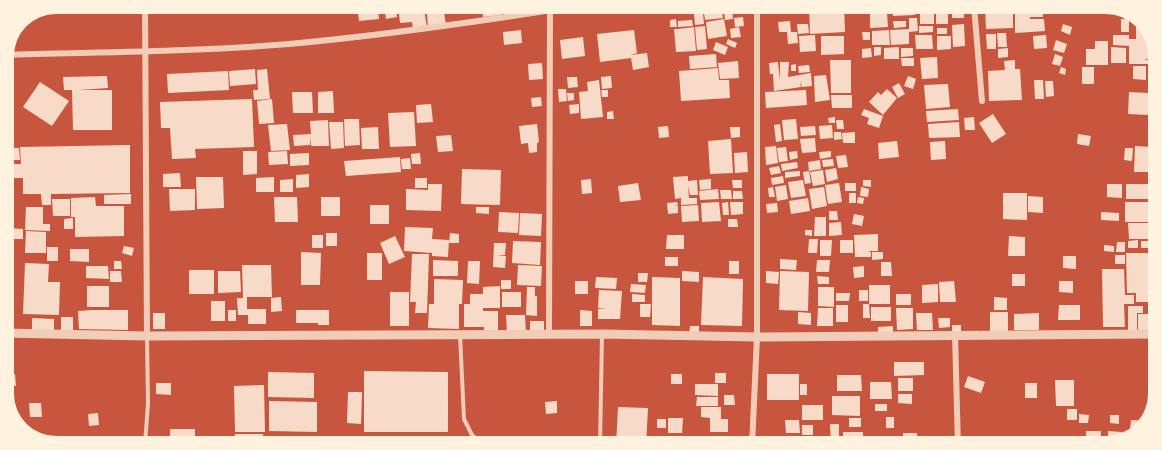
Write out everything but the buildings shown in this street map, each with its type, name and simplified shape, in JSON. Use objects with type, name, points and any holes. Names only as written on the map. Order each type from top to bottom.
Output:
[{"type":"street","points":[[145,14],[147,336]]},
{"type":"street","points":[[14,55],[288,44],[529,14]]},
{"type":"street","points":[[549,334],[550,14]]},
{"type":"street","points":[[752,436],[757,337],[757,14]]},
{"type":"street","points":[[975,14],[982,101]]},
{"type":"street","points":[[14,333],[147,336],[602,334],[757,337],[1148,334]]},
{"type":"street","points":[[955,334],[958,436]]},
{"type":"lane","points":[[460,334],[464,418],[473,436]]},
{"type":"lane","points":[[600,436],[602,334]]},
{"type":"lane","points":[[146,436],[148,404],[147,336]]}]
